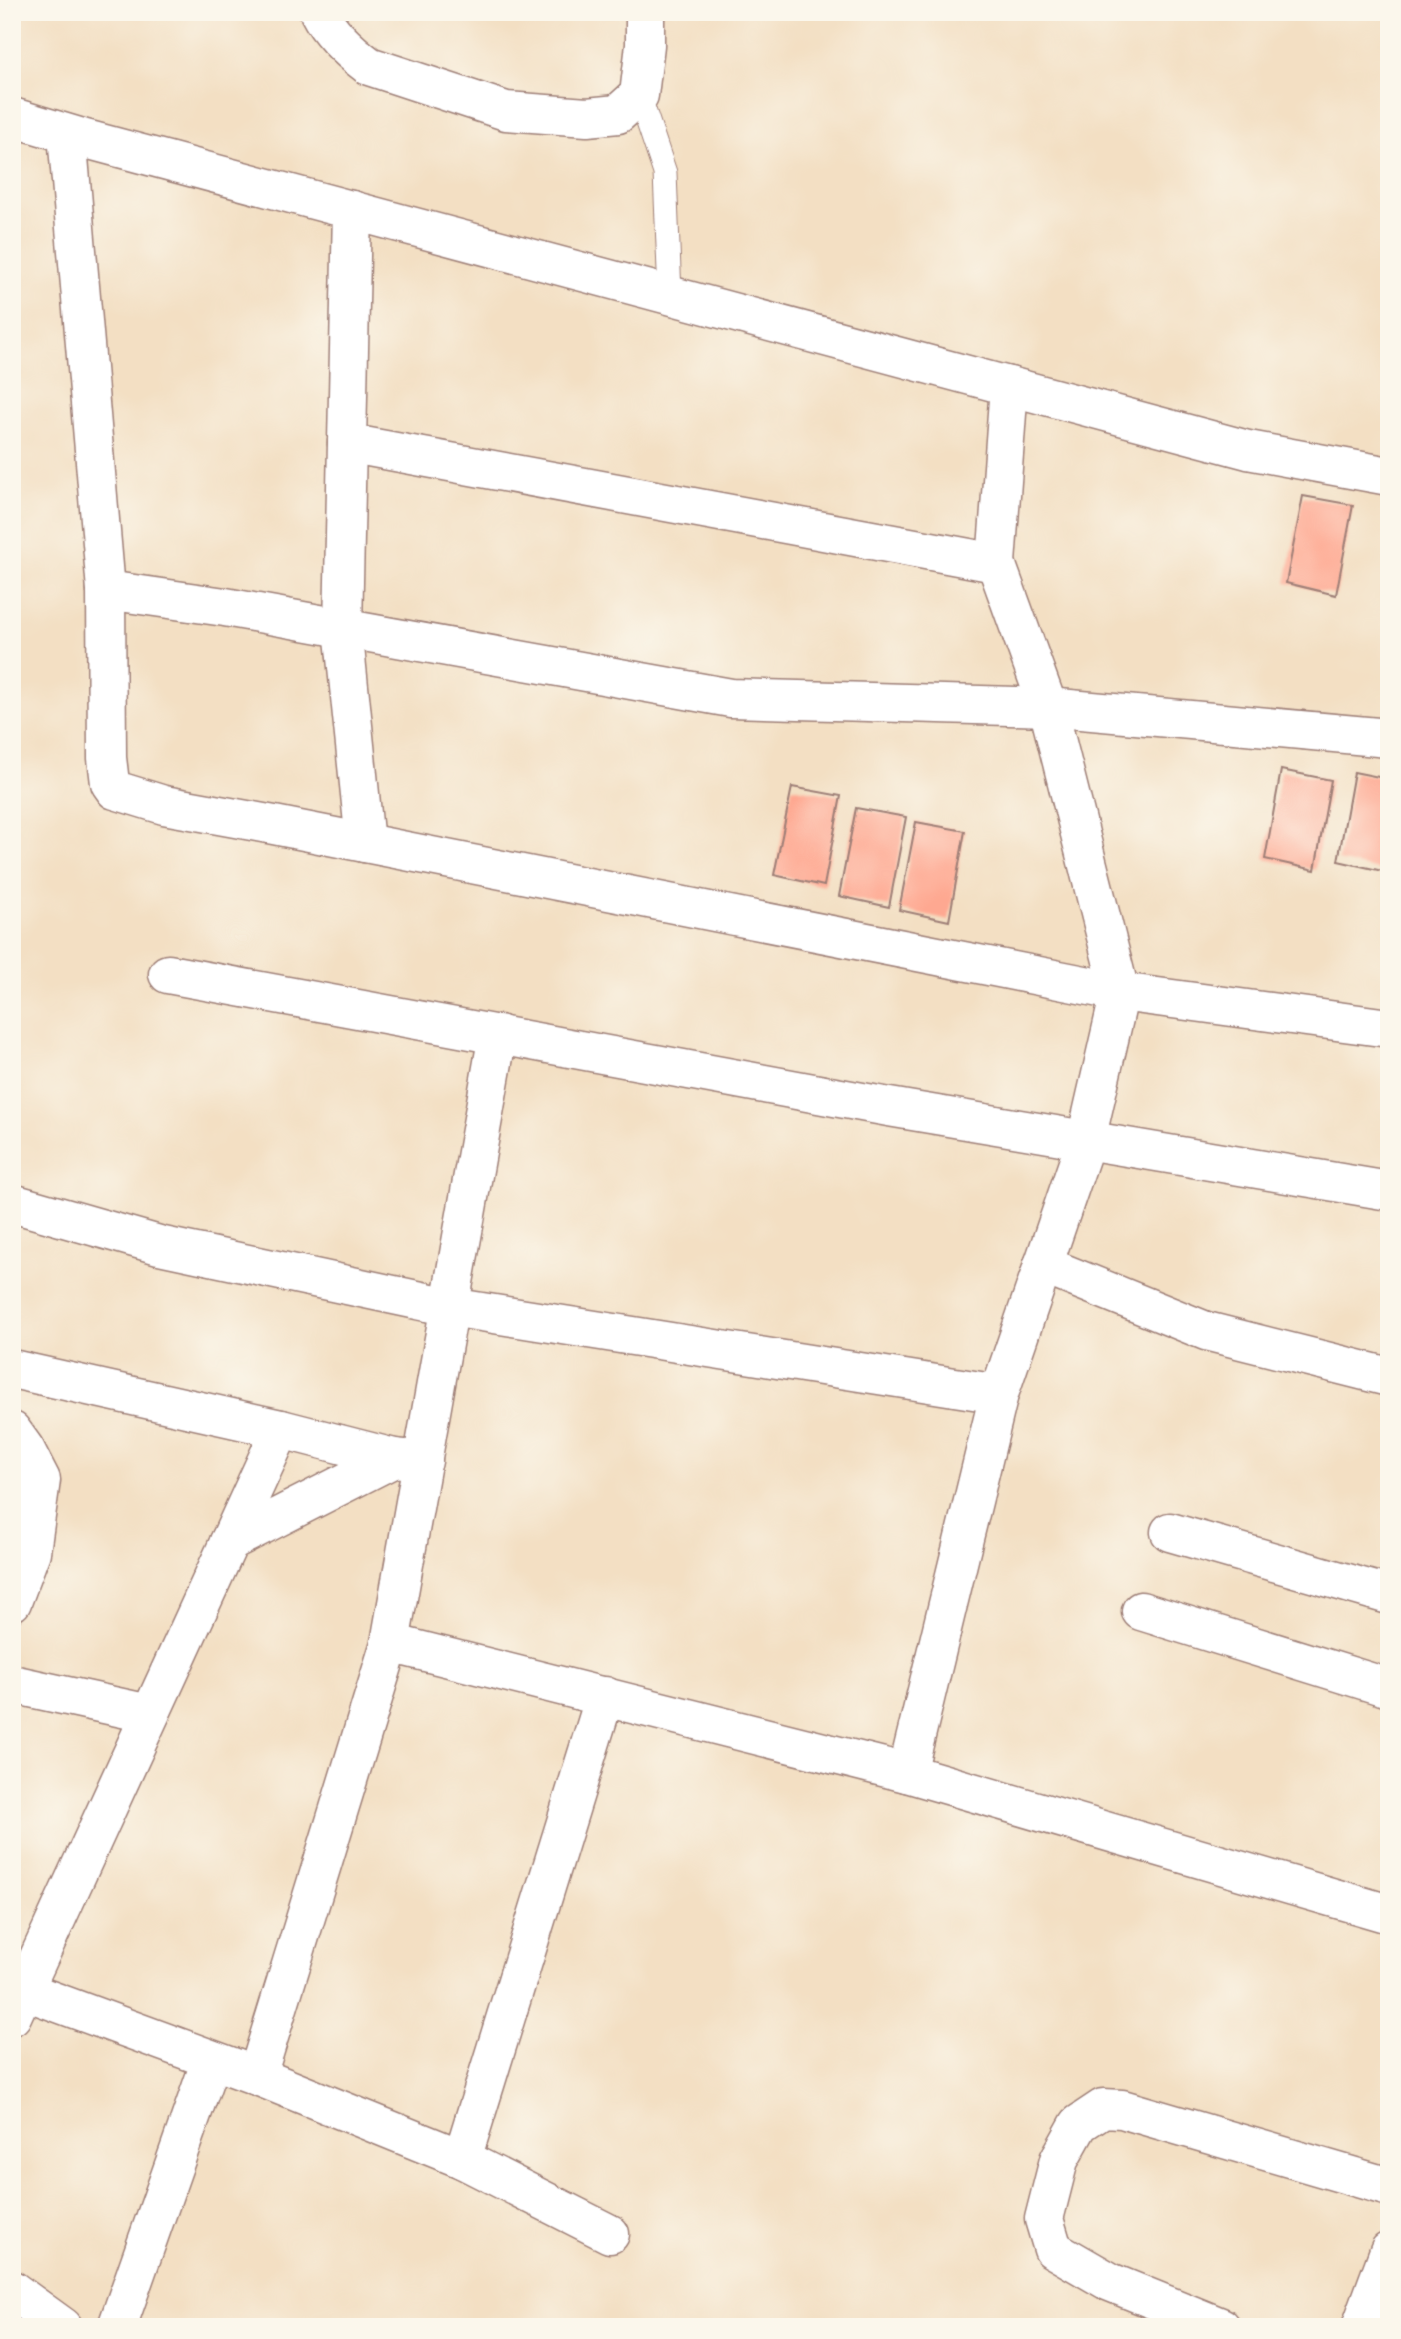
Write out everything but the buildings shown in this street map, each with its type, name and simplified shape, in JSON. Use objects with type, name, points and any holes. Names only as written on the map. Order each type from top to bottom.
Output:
[{"type":"street","points":[[319,12],[326,26],[369,66],[506,111],[587,117],[618,114],[639,94],[645,45],[645,12]]},
{"type":"street","points":[[12,117],[67,134],[1248,450],[1389,476]]},
{"type":"street","points":[[67,134],[106,590],[107,758],[110,783],[115,790],[164,805],[1120,992],[1389,1028]]},
{"type":"street","points":[[352,210],[343,628],[365,843]]},
{"type":"street","points":[[907,1773],[999,1394],[1086,1140],[1120,992],[1048,707],[996,563],[1009,386]]},
{"type":"street","points":[[347,443],[996,563]]},
{"type":"street","points":[[106,590],[225,607],[731,698],[1048,707],[1389,738]]},
{"type":"street","points":[[168,974],[889,1107],[1389,1191]]},
{"type":"street","points":[[257,2076],[390,1643],[409,1460],[450,1307],[498,1034]]},
{"type":"street","points":[[12,1203],[159,1245],[450,1307],[999,1394]]},
{"type":"street","points":[[1043,1265],[1206,1331],[1389,1377]]},
{"type":"street","points":[[12,1369],[409,1460]]},
{"type":"street","points":[[281,1429],[16,1998],[257,2076],[462,2159],[610,2234]]},
{"type":"street","points":[[12,1431],[41,1480],[12,1602]]},
{"type":"street","points":[[229,1542],[409,1460]]},
{"type":"street","points":[[1170,1532],[1389,1595]]},
{"type":"street","points":[[1141,1611],[1389,1688]]},
{"type":"street","points":[[390,1643],[907,1773],[1389,1914]]},
{"type":"street","points":[[12,1684],[150,1714]]},
{"type":"street","points":[[462,2159],[605,1696]]},
{"type":"street","points":[[117,2327],[211,2060]]},
{"type":"street","points":[[1221,2327],[1110,2282],[1054,2249],[1044,2218],[1059,2160],[1079,2124],[1103,2108],[1122,2109],[1389,2187]]},
{"type":"street","points":[[1362,2327],[1389,2251]]},
{"type":"street","points":[[19,2306],[63,2327]]},
{"type":"lane","points":[[639,94],[665,173],[670,295]]}]
